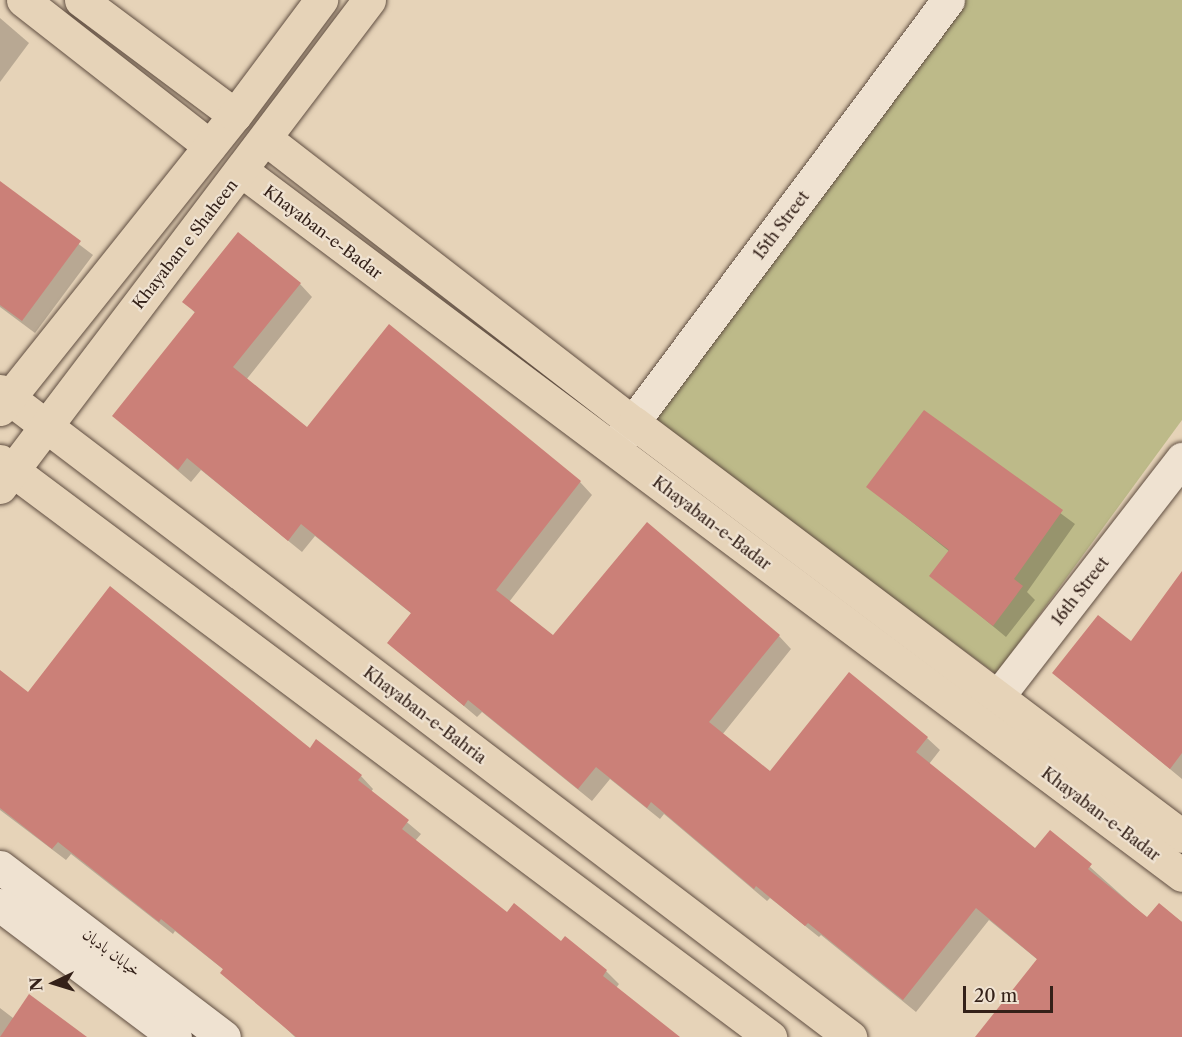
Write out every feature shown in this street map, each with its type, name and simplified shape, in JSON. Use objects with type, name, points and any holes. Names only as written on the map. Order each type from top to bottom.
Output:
[{"type":"main road","points":[[23,0],[210,146]]},
{"type":"main road","points":[[81,0],[235,115]]},
{"type":"main road","points":[[3,399],[235,115],[321,0]]},
{"type":"main road","name":"Khayaban e Shaheen","points":[[4,473],[45,427],[242,171],[369,0]]},
{"type":"main road","name":"Khayaban-e-Badar","points":[[266,139],[634,423],[1182,836]]},
{"type":"main road","name":"Khayaban-e-Badar","points":[[242,171],[1182,875]]},
{"type":"main road","name":"Khayaban-e-Bahria","points":[[3,399],[45,427],[850,1037]]},
{"type":"main road","points":[[4,473],[770,1037]]},
{"type":"street","name":"15th Street","points":[[614,449],[948,0]]},
{"type":"street","name":"16th Street","points":[[978,723],[1182,459]]},
{"type":"street","name":"خیابان بادبان","points":[[0,867],[169,1027]]},
{"type":"street","name":"خیابان بادبان","points":[[0,905],[169,1027],[224,1037]]},
{"type":"shaded area","points":[[960,0],[1182,0],[1182,420],[996,674],[650,419]]},
{"type":"building","points":[[0,181],[81,241],[22,321],[0,305]]},
{"type":"building","points":[[238,232],[301,283],[233,367],[307,427],[389,324],[581,481],[496,590],[553,635],[647,522],[780,635],[709,722],[770,771],[849,672],[928,737],[916,752],[1035,848],[1050,830],[1092,864],[1088,869],[1147,917],[1159,903],[1182,922],[1182,1037],[975,1037],[1037,959],[976,908],[903,1000],[808,923],[805,926],[756,886],[754,889],[651,802],[647,808],[596,767],[578,789],[468,700],[464,706],[387,643],[411,613],[301,524],[288,541],[187,458],[178,470],[112,416],[195,312],[182,302]]},
{"type":"building","points":[[924,410],[1063,510],[1014,579],[1023,586],[993,626],[929,576],[949,550],[866,487]]},
{"type":"building","points":[[1182,571],[1182,753],[1170,769],[1052,673],[1098,615],[1131,641]]},
{"type":"building","points":[[110,586],[310,748],[316,739],[362,775],[358,780],[409,820],[402,829],[507,912],[514,903],[561,941],[565,936],[607,970],[603,976],[680,1037],[296,1037],[220,973],[223,969],[161,919],[159,922],[58,842],[52,849],[0,808],[0,670],[28,692]]},
{"type":"building","points":[[29,994],[87,1037],[0,1037]]}]
